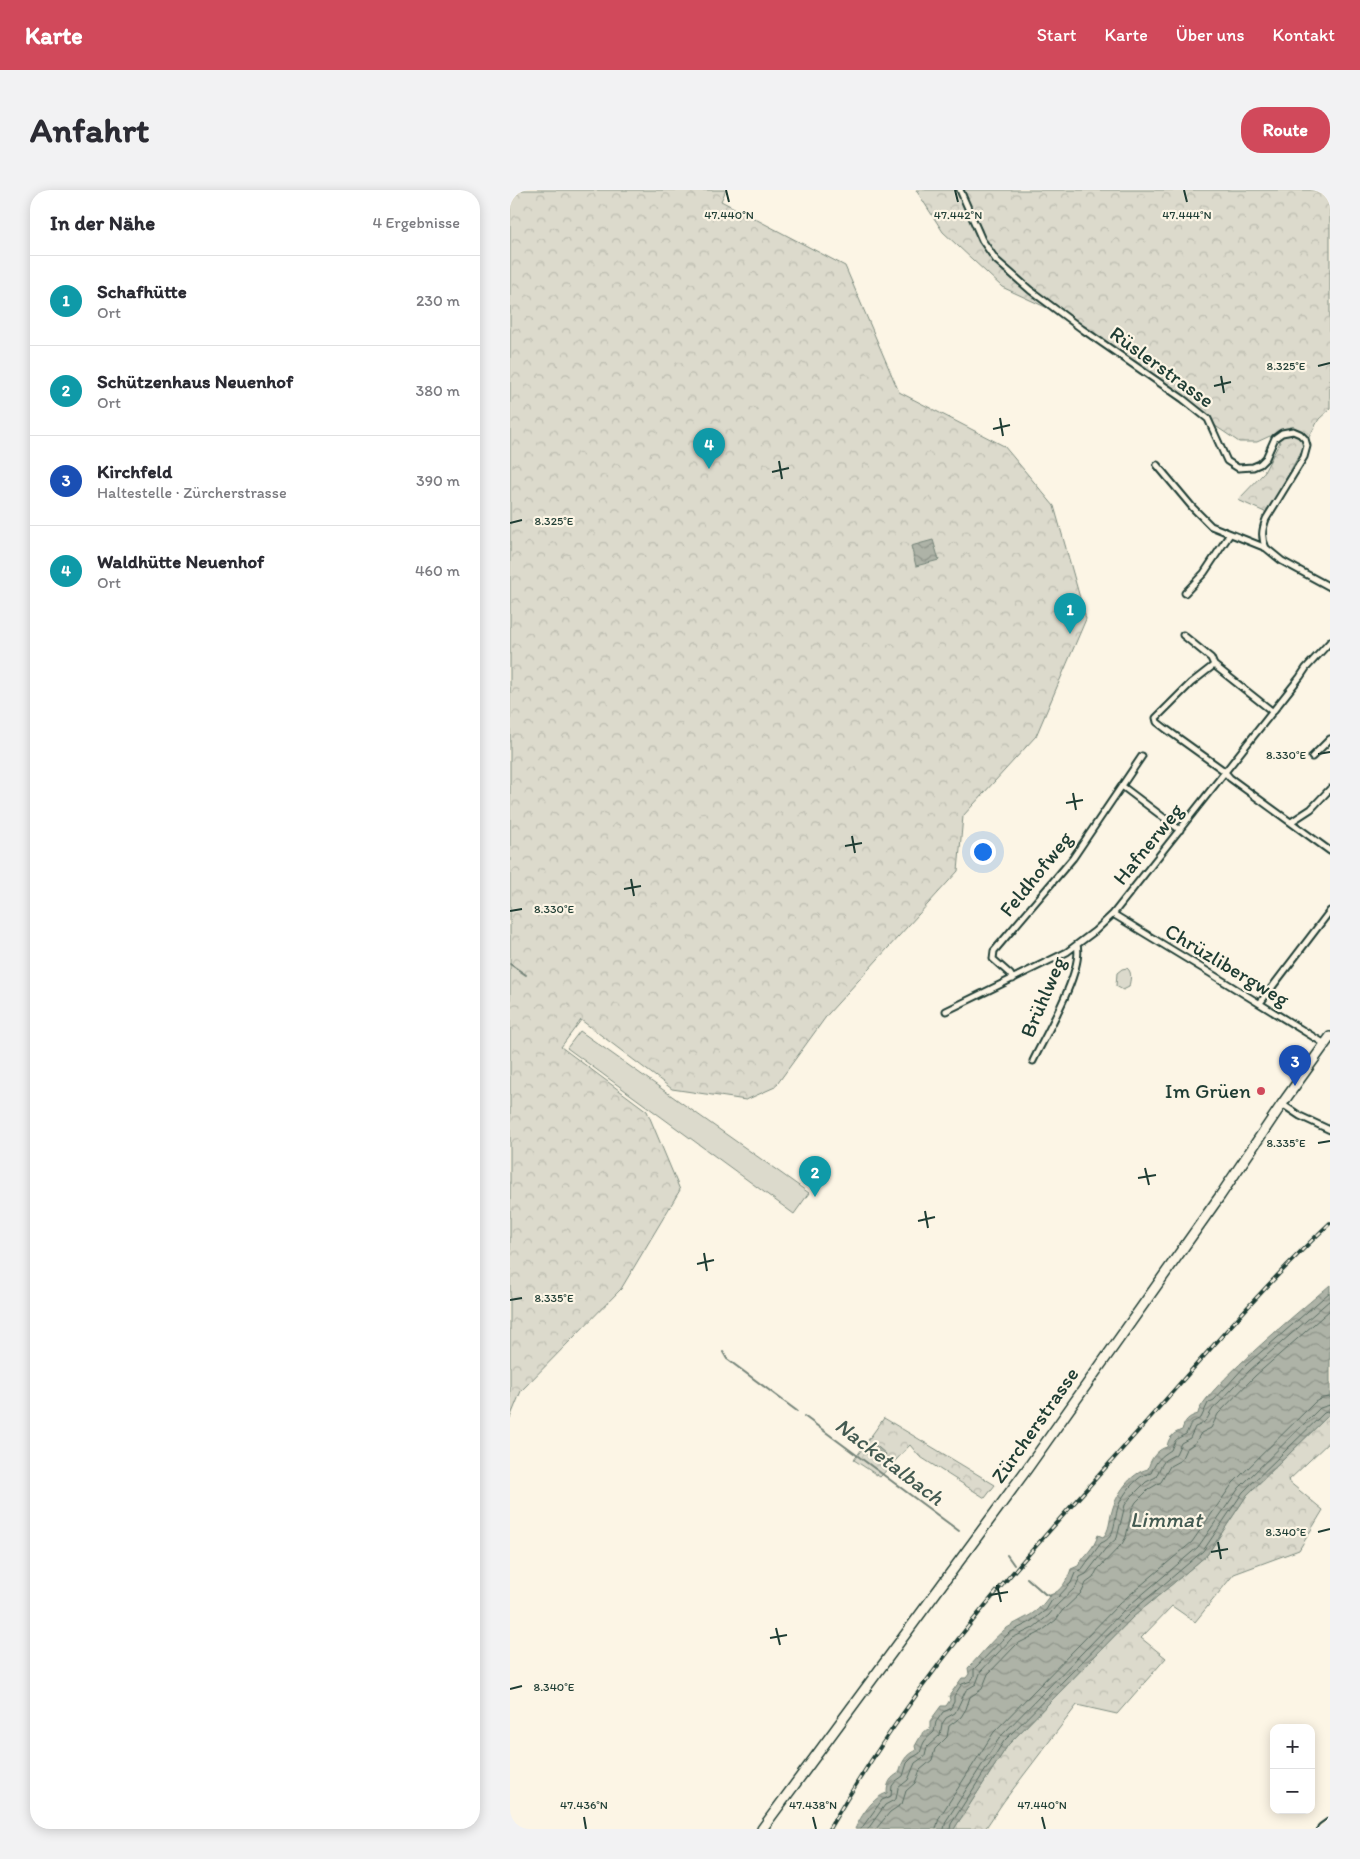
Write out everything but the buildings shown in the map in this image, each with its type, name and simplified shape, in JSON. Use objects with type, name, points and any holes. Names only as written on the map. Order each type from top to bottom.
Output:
[{"type":"highway","points":[[1323,1829],[1330,1824]]},
{"type":"main road","name":"Zürcherstrasse","points":[[762,1829],[1027,1468],[1220,1196],[1327,1041]]},
{"type":"street","name":"Rüslerstrasse","points":[[960,190],[982,240],[996,260],[1030,290],[1082,329],[1183,399],[1208,419],[1228,461],[1238,468],[1253,467],[1260,464],[1266,458],[1275,438],[1282,433],[1293,431],[1305,439],[1307,446],[1304,457],[1266,519],[1262,531],[1262,540],[1266,548]]},
{"type":"street","points":[[1156,465],[1211,526],[1266,548],[1282,561],[1330,588]]},
{"type":"street","points":[[1184,593],[1204,573],[1230,534]]},
{"type":"street","points":[[1182,635],[1211,658],[1214,665],[1273,712]]},
{"type":"street","name":"Hafnerweg","points":[[946,1011],[1067,952],[1113,914],[1306,668],[1330,642]]},
{"type":"street","points":[[1214,665],[1191,683],[1156,718],[1157,722],[1330,851]]},
{"type":"street","points":[[1312,756],[1330,739]]},
{"type":"street","name":"Feldhofweg","points":[[1013,979],[993,959],[994,952],[1072,858],[1142,756]]},
{"type":"street","points":[[1122,786],[1180,830]]},
{"type":"street","points":[[1291,822],[1311,809],[1330,790]]},
{"type":"street","points":[[1260,1003],[1330,911]]},
{"type":"street","name":"Chrüzlibergweg","points":[[1113,914],[1260,1003],[1327,1041]]},
{"type":"street","name":"Brühlweg","points":[[1033,1060],[1056,1016],[1075,971],[1079,952],[1077,945]]},
{"type":"street","points":[[1282,1104],[1330,1130]]},
{"type":"green space","points":[[510,190],[726,190],[721,201],[845,266],[899,392],[1004,446],[1054,506],[1086,619],[1036,736],[963,816],[958,871],[828,1014],[775,1087],[746,1100],[672,1089],[581,1020],[561,1047],[647,1111],[680,1190],[621,1289],[521,1391],[510,1418]]},
{"type":"green space","points":[[916,190],[1330,190],[1330,409],[1319,419],[1267,513],[1238,500],[1263,474],[1280,442],[1270,436],[1257,442],[1239,442],[1180,402],[1082,329],[1080,323],[1002,287],[943,232]]},
{"type":"green space","points":[[1127,968],[1131,974],[1130,982],[1129,987],[1123,990],[1116,986],[1117,973]]},
{"type":"green space","points":[[580,1031],[809,1193],[794,1214],[567,1048]]},
{"type":"green space","points":[[1330,1414],[1330,1441],[1288,1481],[1323,1510],[1299,1550],[1234,1574],[1195,1622],[1172,1606],[1141,1638],[1166,1658],[1117,1714],[1077,1705],[985,1829],[954,1829],[1008,1745],[1133,1617],[1207,1555],[1247,1495]]},
{"type":"green space","points":[[884,1418],[995,1485],[985,1498],[919,1456],[910,1445],[880,1477],[854,1460]]},
{"type":"water","points":[[933,540],[939,560],[916,566],[911,546]]},
{"type":"water","name":"Limmat","points":[[1330,1285],[1330,1414],[1247,1495],[1207,1555],[1133,1617],[1008,1745],[954,1829],[855,1829],[872,1803],[887,1793],[890,1781],[899,1773],[907,1757],[916,1750],[915,1746],[923,1732],[930,1729],[930,1721],[941,1706],[946,1706],[950,1700],[949,1696],[962,1678],[966,1678],[969,1674],[968,1668],[1002,1632],[1035,1612],[1050,1595],[1061,1588],[1071,1569],[1078,1566],[1094,1544],[1098,1535],[1103,1537],[1120,1492],[1130,1480],[1141,1471],[1148,1469],[1154,1455],[1167,1447],[1170,1438],[1182,1430],[1187,1419],[1198,1414],[1203,1403],[1234,1369]]},
{"type":"water","points":[[872,1442],[886,1454],[883,1460],[875,1461],[864,1452]]},
{"type":"waterway","points":[[510,964],[526,975]]},
{"type":"waterway","name":"Nacketalbach","points":[[723,1352],[727,1359],[797,1411]]},
{"type":"waterway","name":"Nacketalbach","points":[[804,1416],[959,1531]]},
{"type":"waterway","name":"Nacketalbach","points":[[1007,1555],[1014,1565]]},
{"type":"waterway","name":"Nacketalbach","points":[[1027,1578],[1045,1594],[1050,1596]]},
{"type":"railway","points":[[829,1829],[867,1767],[908,1706],[998,1590],[1228,1329],[1330,1223]]},
{"type":"place","name":"Waldhütte Neuenhof","points":[[709,469]]},
{"type":"place","name":"Schafhütte","points":[[1070,634]]},
{"type":"place","name":"Kirchfeld","points":[[1295,1086]]},
{"type":"place","name":"Im Grüen","points":[[1261,1091]]},
{"type":"place","name":"Schützenhaus Neuenhof","points":[[815,1197]]}]
